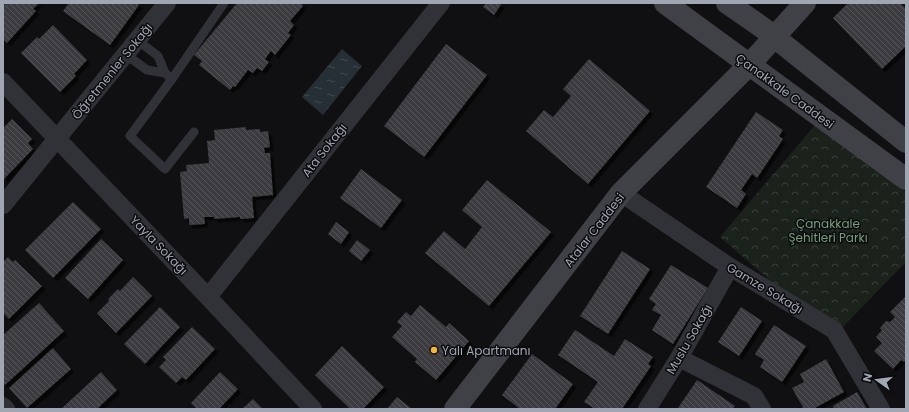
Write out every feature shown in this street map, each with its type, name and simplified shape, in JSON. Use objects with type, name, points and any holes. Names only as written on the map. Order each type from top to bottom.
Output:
[{"type":"main road","name":"Çanakkale Caddesi","points":[[665,3],[906,179]]},
{"type":"main road","points":[[727,3],[773,37],[906,142]]},
{"type":"main road","points":[[773,37],[805,3]]},
{"type":"main road","name":"Atalar Caddesi","points":[[455,409],[621,193],[749,65],[773,37]]},
{"type":"street","name":"Öğretmenler Sokağı","points":[[3,205],[167,3]]},
{"type":"street","name":"Ata Sokağı","points":[[208,297],[440,3]]},
{"type":"street","name":"Yayla Sokağı","points":[[3,82],[313,409]]},
{"type":"street","name":"Gamze Sokağı","points":[[621,193],[730,267],[834,330],[881,409]]},
{"type":"street","name":"Muslu Sokağı","points":[[647,409],[730,267]]},
{"type":"street","points":[[678,358],[754,396],[762,409]]},
{"type":"street","points":[[3,406],[6,409]]},
{"type":"lane","points":[[194,132],[164,169],[130,136],[168,76],[224,3]]},
{"type":"lane","points":[[136,40],[158,56],[168,76]]},
{"type":"lane","points":[[126,54],[147,70],[168,76]]},
{"type":"green space","name":"Çanakkale Şehitleri Parkı","points":[[815,125],[906,192],[906,262],[834,336],[720,237]]},
{"type":"water","points":[[342,49],[362,66],[323,115],[302,97]]},
{"type":"building","points":[[6,3],[39,3],[33,9],[36,11],[7,43],[3,39],[3,7]]},
{"type":"building","points":[[69,3],[136,3],[139,5],[110,45],[63,11]]},
{"type":"building","points":[[237,3],[303,3],[303,6],[290,21],[294,25],[288,33],[291,35],[275,55],[271,51],[265,59],[269,62],[262,71],[257,68],[253,73],[248,70],[235,87],[233,86],[230,90],[199,65],[202,61],[194,55]]},
{"type":"building","points":[[486,3],[502,3],[494,15],[483,7]]},
{"type":"building","points":[[848,3],[900,3],[906,9],[906,46],[882,69],[833,18]]},
{"type":"building","points":[[53,25],[87,60],[74,74],[76,76],[60,92],[21,53],[37,37],[39,39]]},
{"type":"building","points":[[446,44],[487,75],[424,157],[384,126]]},
{"type":"building","points":[[589,59],[650,111],[588,184],[526,131],[544,110],[553,117],[571,96],[563,89]]},
{"type":"building","points":[[756,112],[783,130],[779,136],[783,139],[757,178],[752,174],[741,190],[746,194],[737,208],[706,187]]},
{"type":"building","points":[[12,119],[32,139],[28,143],[33,149],[3,180],[3,128]]},
{"type":"building","points":[[246,127],[246,130],[260,129],[260,132],[268,131],[270,147],[264,148],[265,153],[270,153],[273,195],[252,197],[254,218],[240,219],[240,217],[214,219],[214,217],[204,217],[205,224],[189,225],[189,218],[184,219],[180,172],[187,171],[186,165],[209,163],[207,141],[215,140],[214,130]]},
{"type":"building","points":[[361,169],[402,200],[381,228],[340,198]]},
{"type":"building","points":[[487,180],[551,232],[489,306],[425,253],[444,231],[465,249],[482,227],[462,210]]},
{"type":"building","points":[[73,202],[101,229],[53,278],[25,250]]},
{"type":"building","points":[[336,222],[349,232],[341,244],[328,234]]},
{"type":"building","points":[[101,239],[123,260],[88,299],[65,278]]},
{"type":"building","points":[[357,240],[370,250],[361,261],[349,251]]},
{"type":"building","points":[[622,251],[650,269],[608,334],[580,316]]},
{"type":"building","points":[[8,257],[13,262],[15,260],[42,286],[9,319],[3,313],[3,262]]},
{"type":"building","points":[[671,265],[708,288],[673,344],[652,330],[661,315],[652,310],[656,304],[649,299]]},
{"type":"building","points":[[133,277],[152,296],[116,333],[97,313],[118,289],[120,291]]},
{"type":"building","points":[[906,296],[906,360],[904,362],[901,360],[893,369],[874,351],[882,343],[876,337],[882,330],[880,328],[886,321],[890,322],[895,317],[890,312]]},
{"type":"building","points":[[39,303],[64,331],[5,385],[3,383],[3,335]]},
{"type":"building","name":"Yalı Apartmanı","points":[[420,305],[446,327],[449,323],[469,341],[436,380],[415,362],[417,359],[392,337],[402,326],[397,322],[406,312],[411,316]]},
{"type":"building","points":[[160,307],[180,327],[145,364],[124,344]]},
{"type":"building","points":[[741,307],[762,321],[739,356],[718,342]]},
{"type":"building","points":[[774,325],[806,346],[782,382],[760,367],[764,360],[755,354]]},
{"type":"building","points":[[192,327],[215,349],[186,380],[182,377],[176,383],[159,367],[166,360],[163,357]]},
{"type":"building","points":[[575,330],[614,356],[625,339],[653,357],[648,364],[651,366],[622,409],[595,409],[584,402],[598,382],[558,355]]},
{"type":"building","points":[[342,346],[384,387],[363,409],[350,409],[315,375]]},
{"type":"building","points":[[53,348],[71,369],[27,408],[9,388]]},
{"type":"building","points":[[532,354],[573,384],[555,409],[520,409],[502,395]]},
{"type":"building","points":[[826,359],[844,392],[813,409],[804,409],[792,388],[804,382],[800,374]]},
{"type":"building","points":[[101,372],[117,390],[97,409],[61,409]]},
{"type":"building","points":[[220,372],[238,389],[219,409],[197,409],[191,403]]},
{"type":"building","points":[[697,380],[735,406],[733,409],[678,408]]},
{"type":"building","points":[[857,392],[867,409],[834,409],[833,406]]},
{"type":"building","points":[[397,397],[412,409],[387,409]]},
{"type":"building","points":[[253,399],[263,409],[242,409]]},
{"type":"place","name":"Yalı Apartmanı","points":[[434,350]]}]
